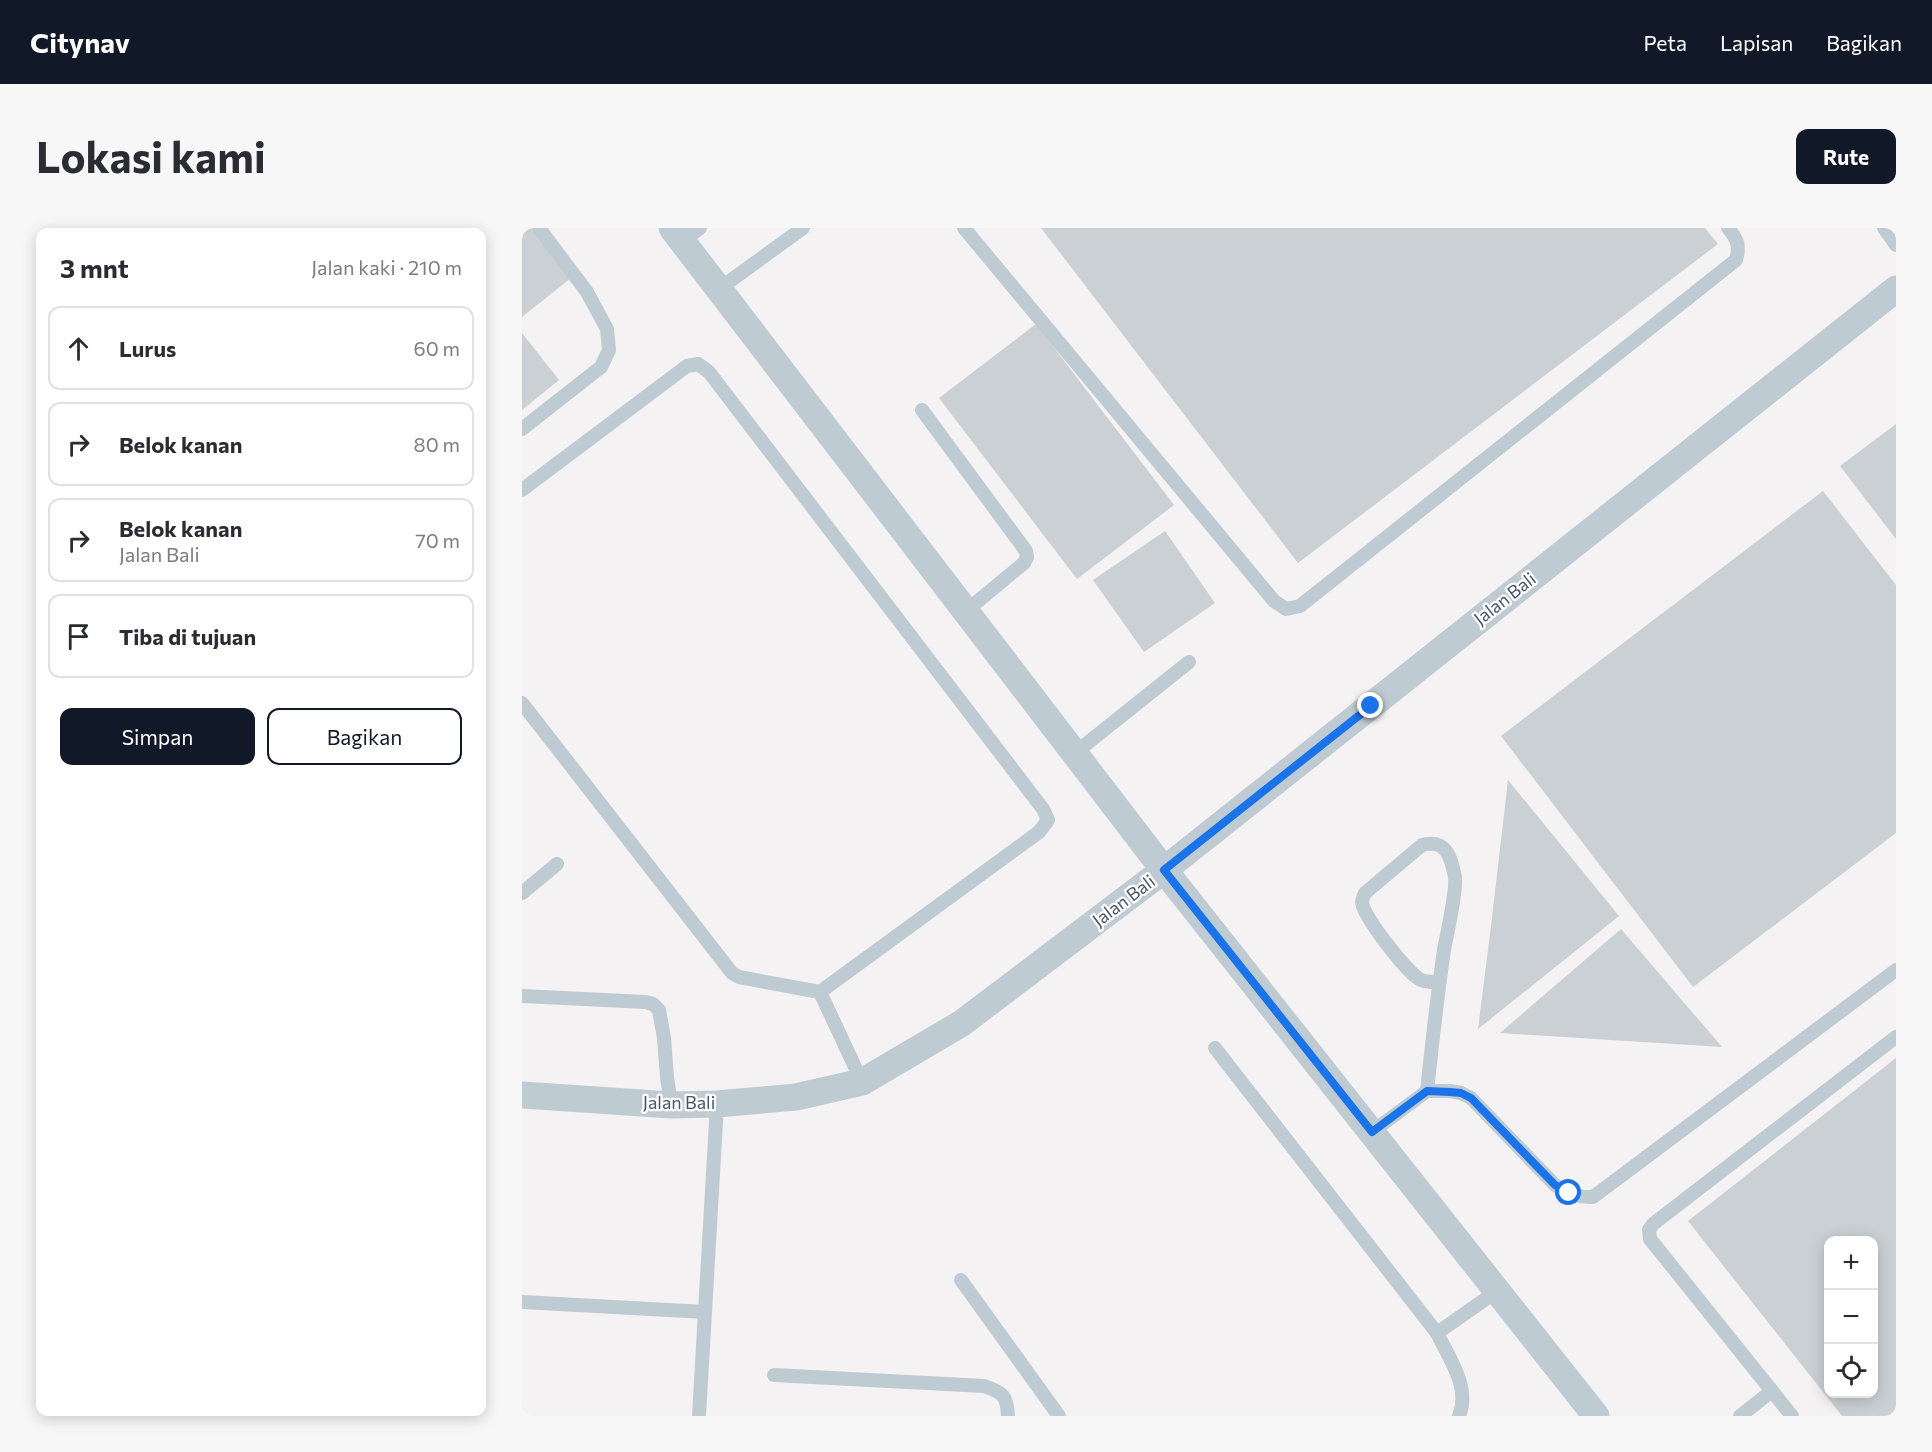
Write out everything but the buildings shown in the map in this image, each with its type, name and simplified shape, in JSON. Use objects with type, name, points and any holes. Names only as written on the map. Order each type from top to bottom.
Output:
[{"type":"street","points":[[685,232],[720,289],[1164,870],[1596,1416]]},
{"type":"street","name":"Jalan Bali","points":[[522,1095],[671,1105],[716,1114],[862,1082],[962,1023],[1164,870],[1896,289]]},
{"type":"lane","points":[[522,429],[601,366],[609,350],[607,330],[587,292],[539,228]]},
{"type":"lane","points":[[720,289],[803,228]]},
{"type":"lane","points":[[964,228],[1266,592],[1286,609],[1300,606],[1736,260],[1739,250],[1738,240],[1728,228]]},
{"type":"lane","points":[[1884,228],[1896,245]]},
{"type":"lane","points":[[522,490],[687,366],[698,364],[709,372],[1043,809],[1048,820],[1039,832],[823,998]]},
{"type":"lane","points":[[922,410],[1026,551],[1027,557],[1024,563],[966,611]]},
{"type":"lane","points":[[1075,753],[1189,662]]},
{"type":"lane","points":[[522,703],[732,973],[739,977],[823,998],[862,1082]]},
{"type":"lane","points":[[1427,1091],[1439,981],[1455,879],[1447,851],[1443,846],[1431,843],[1422,845],[1365,893],[1361,900],[1379,934],[1413,975],[1428,982],[1439,981]]},
{"type":"lane","points":[[522,893],[557,864]]},
{"type":"lane","points":[[1372,1132],[1427,1091],[1461,1093],[1471,1098],[1555,1185],[1583,1198],[1593,1197],[1896,970]]},
{"type":"lane","points":[[522,996],[653,1004],[659,1010],[664,1038],[671,1105]]},
{"type":"lane","points":[[1792,1416],[1650,1239],[1649,1230],[1653,1224],[1896,1037]]},
{"type":"lane","points":[[1215,1048],[1437,1333],[1462,1386],[1464,1405],[1459,1416]]},
{"type":"lane","points":[[699,1416],[716,1114]]},
{"type":"lane","points":[[961,1280],[1059,1416]]},
{"type":"lane","points":[[1437,1333],[1497,1291]]},
{"type":"lane","points":[[522,1302],[705,1312]]},
{"type":"lane","points":[[774,1375],[984,1386],[1000,1392],[1007,1401],[1008,1416]]},
{"type":"lane","points":[[1740,1416],[1772,1391]]},
{"type":"route","points":[[1371,706],[1164,870],[1372,1132],[1427,1091],[1461,1093],[1471,1098],[1555,1185],[1569,1193]]}]
